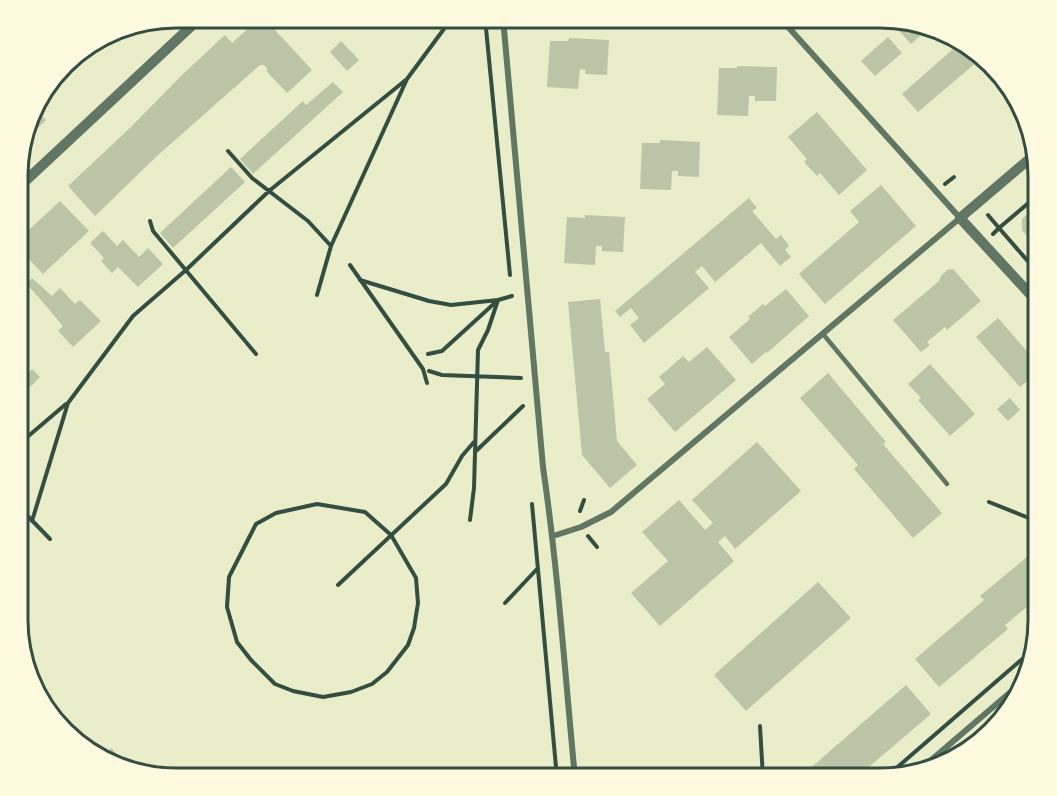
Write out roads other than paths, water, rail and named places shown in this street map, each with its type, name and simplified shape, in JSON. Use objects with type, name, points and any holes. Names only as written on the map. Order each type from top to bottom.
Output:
[{"type":"street","points":[[28,179],[189,28]]},
{"type":"street","points":[[504,28],[543,467],[553,536],[574,768]]},
{"type":"street","points":[[790,29],[960,218],[1028,289]]},
{"type":"street","points":[[553,536],[581,527],[611,512],[1027,161]]},
{"type":"street","points":[[935,757],[1008,694]]},
{"type":"lane","points":[[823,334],[947,484]]}]
